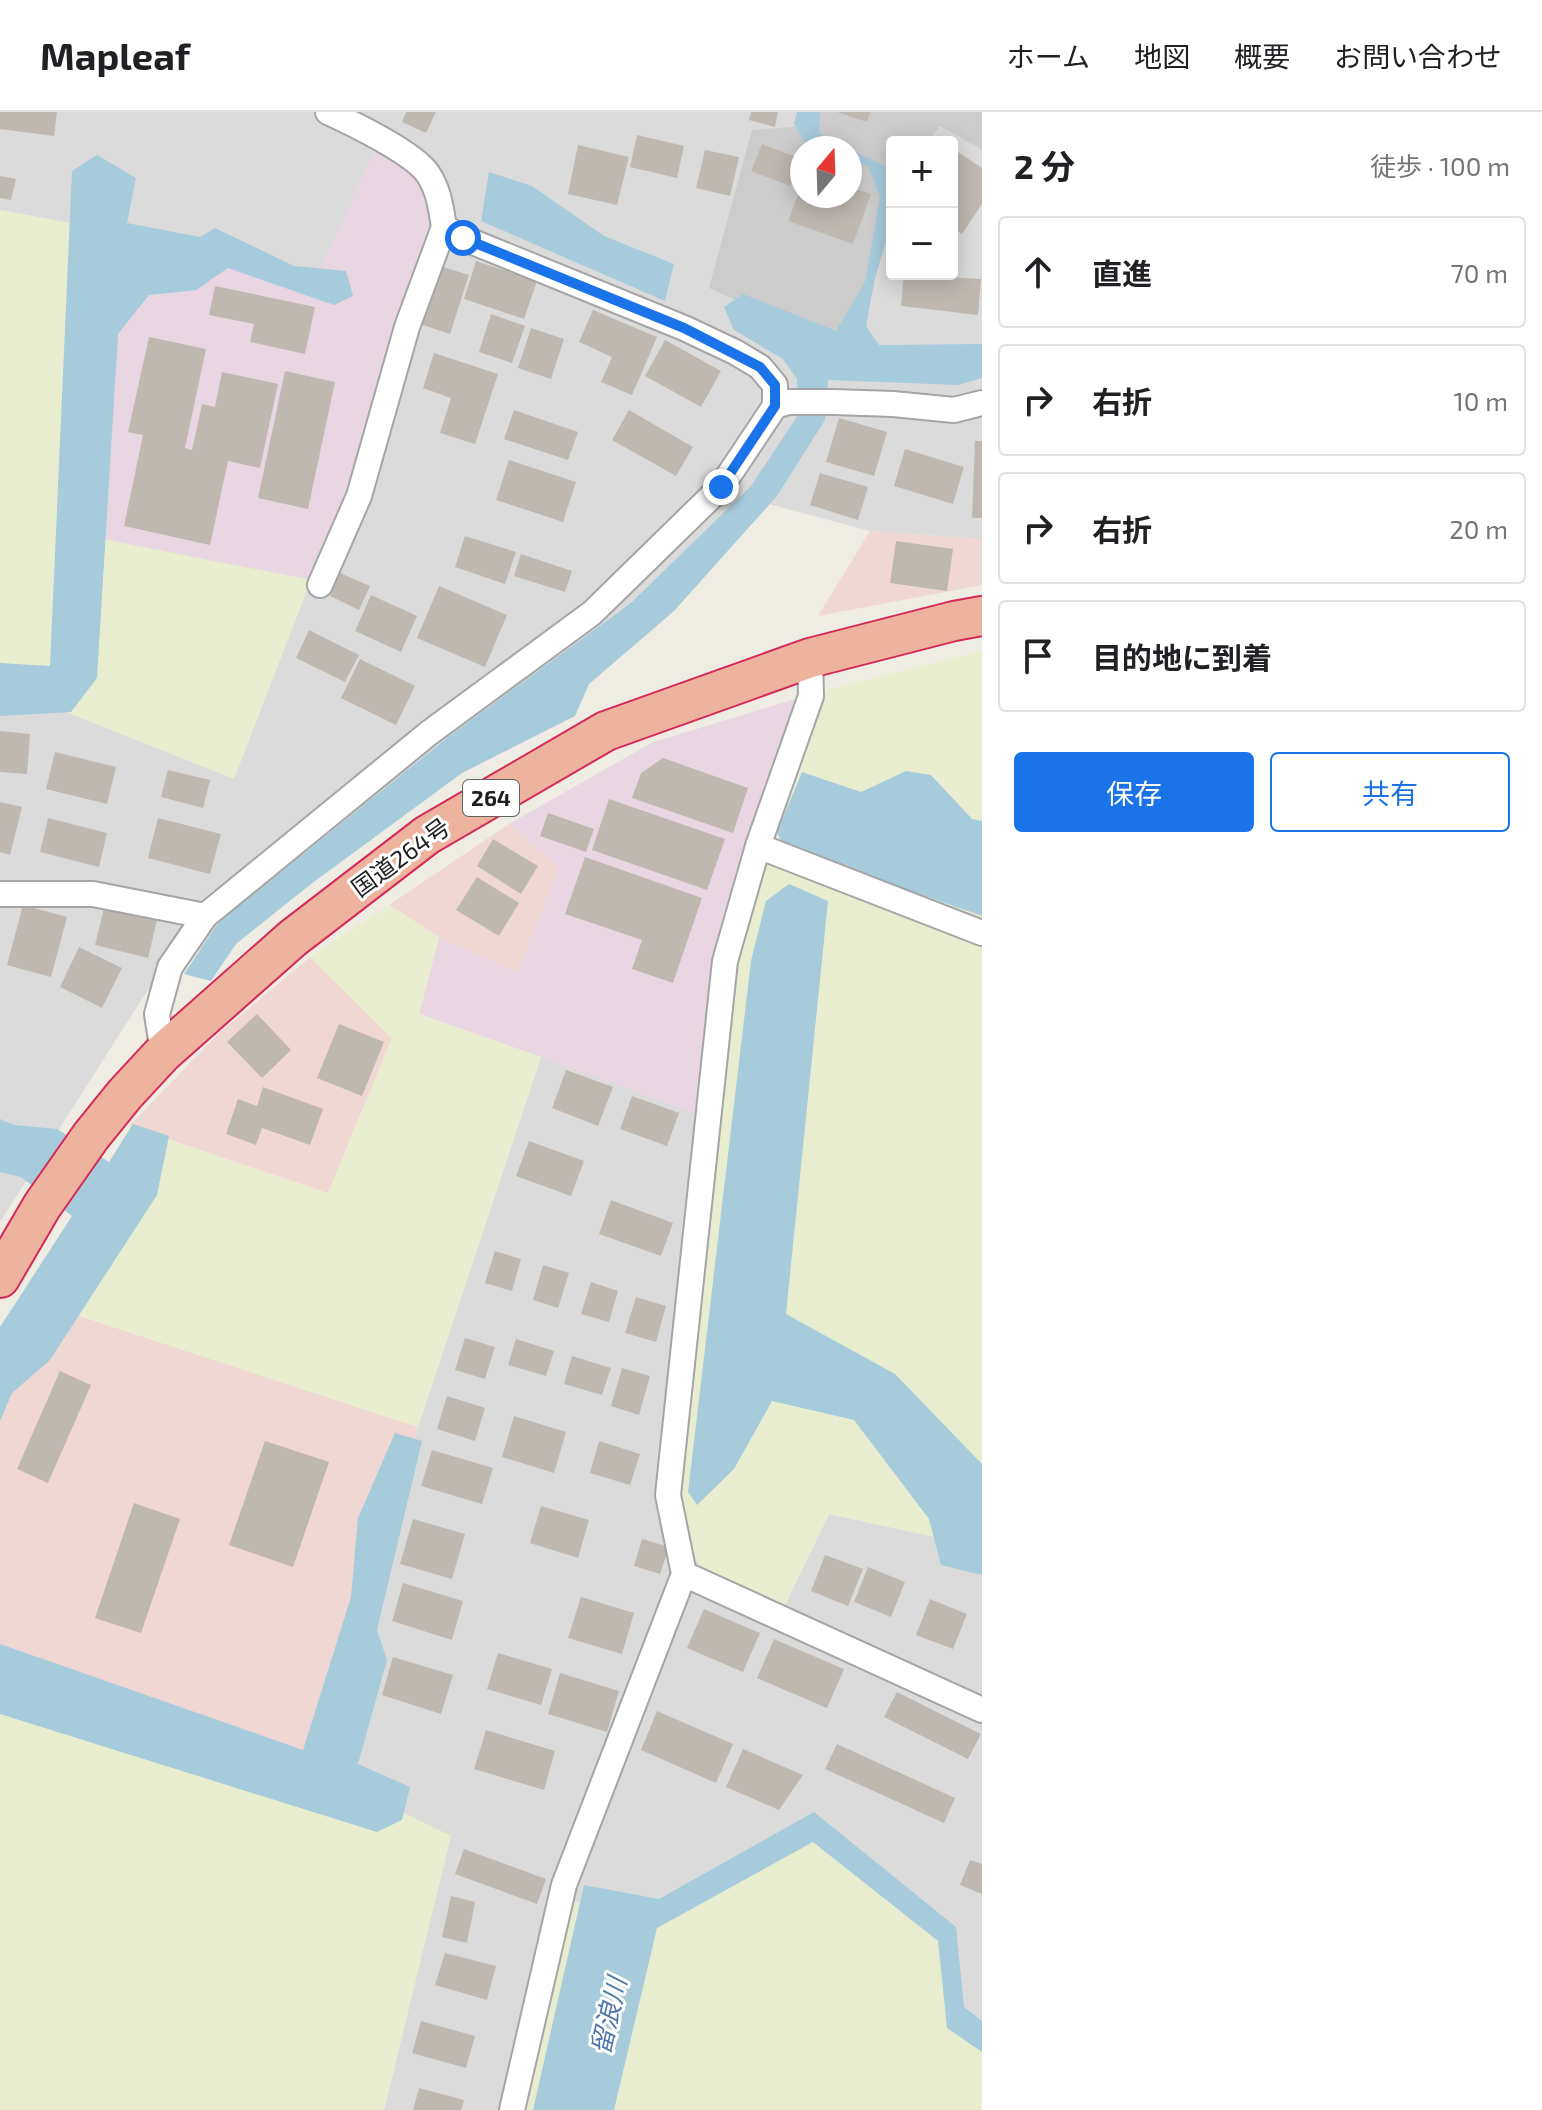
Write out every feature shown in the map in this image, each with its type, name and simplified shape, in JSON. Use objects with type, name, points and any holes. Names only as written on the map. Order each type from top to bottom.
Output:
[{"type":"highway","name":"国道264号","points":[[0,1278],[42,1206],[91,1136],[163,1053],[293,938],[427,835],[606,731],[810,658],[982,616]]},
{"type":"street","points":[[320,585],[359,496],[407,327],[444,227],[440,200],[428,172],[393,146],[328,112]]},
{"type":"street","points":[[444,227],[463,238],[684,328],[735,352],[760,367],[775,385],[782,404]]},
{"type":"street","points":[[782,404],[893,404],[954,410],[982,403]]},
{"type":"street","points":[[163,1053],[157,1014],[170,967],[205,916],[429,733],[592,613],[721,487],[782,404]]},
{"type":"street","points":[[512,2110],[564,1885],[684,1574],[668,1495],[725,961],[758,846],[811,696],[810,658]]},
{"type":"street","points":[[758,846],[982,933]]},
{"type":"street","points":[[0,894],[93,894],[205,916]]},
{"type":"street","points":[[684,1574],[982,1710]]},
{"type":"shaded area","points":[[0,112],[807,112],[794,136],[790,136],[790,142],[709,287],[886,197],[886,280],[958,280],[958,136],[982,150],[982,539],[870,531],[765,503],[147,991],[0,1222],[0,691],[313,283],[222,252],[0,210]]},
{"type":"shaded area","points":[[807,112],[982,112],[982,150],[940,126],[932,136],[886,136],[886,214],[846,350],[709,288],[752,130],[804,126]]},
{"type":"shaded area","points":[[940,126],[958,136],[932,136]]},
{"type":"shaded area","points":[[378,146],[424,177],[436,231],[345,508],[311,580],[87,536],[99,311],[223,252],[312,283]]},
{"type":"shaded area","points":[[870,531],[982,539],[982,585],[818,616]]},
{"type":"shaded area","points":[[825,690],[743,920],[718,1121],[419,1014],[439,937],[517,973],[559,867],[509,824],[653,742]]},
{"type":"shaded area","points":[[509,824],[559,867],[517,973],[439,937],[389,905]]},
{"type":"shaded area","points":[[310,957],[392,1038],[328,1194],[129,1126],[216,1036]]},
{"type":"shaded area","points":[[541,1057],[718,1121],[785,1605],[829,1514],[982,1547],[982,2035],[521,2110],[384,2110],[450,1837],[323,1773],[418,1427]]},
{"type":"shaded area","points":[[46,1305],[418,1427],[323,1773],[0,1666],[0,1404]]},
{"type":"green space","points":[[0,210],[223,252],[99,311],[88,536],[311,580],[234,779],[21,694],[0,691]]},
{"type":"green space","points":[[982,651],[982,1547],[829,1514],[785,1605],[698,1565],[677,1499],[743,920],[825,690]]},
{"type":"green space","points":[[389,905],[439,937],[419,1014],[541,1057],[418,1427],[46,1305],[129,1126],[328,1193],[392,1038],[310,957]]},
{"type":"green space","points":[[0,1666],[323,1773],[451,1836],[384,2110],[0,2110]]},
{"type":"green space","points":[[811,1833],[947,1934],[954,2021],[982,2035],[982,2110],[521,2110],[569,1900],[641,1914]]},
{"type":"water","points":[[797,112],[820,112],[819,133],[825,136],[802,136],[794,124]]},
{"type":"water","points":[[97,155],[136,178],[127,223],[200,237],[215,228],[294,266],[346,271],[353,296],[334,305],[228,268],[196,290],[149,295],[118,334],[97,678],[71,712],[0,716],[0,663],[50,666],[72,171]]},
{"type":"water","points":[[862,155],[886,167],[886,242],[866,326],[879,345],[982,344],[982,378],[958,385],[828,380],[825,420],[777,496],[674,611],[589,684],[575,716],[462,773],[311,884],[236,944],[211,981],[184,974],[219,922],[452,734],[631,603],[751,486],[798,415],[797,379],[783,359],[734,330],[724,307],[743,294],[836,331],[865,282],[880,197],[868,166],[862,164]]},
{"type":"water","points":[[489,172],[532,186],[604,236],[674,264],[665,301],[481,221]]},
{"type":"water","points":[[906,771],[931,775],[972,819],[982,821],[982,916],[783,846],[777,832],[802,772],[861,792]]},
{"type":"water","points":[[789,884],[828,901],[786,1314],[895,1374],[982,1464],[982,1575],[941,1565],[929,1519],[854,1420],[772,1401],[734,1469],[697,1505],[688,1492],[751,961],[766,901]]},
{"type":"water","points":[[0,1119],[14,1125],[57,1129],[109,1162],[133,1124],[169,1136],[157,1195],[50,1360],[12,1393],[0,1421],[0,1327],[72,1216],[21,1177],[0,1172]]},
{"type":"water","points":[[395,1433],[422,1441],[377,1630],[387,1660],[358,1764],[410,1787],[402,1820],[377,1832],[0,1714],[0,1644],[303,1750],[351,1597],[358,1518]]},
{"type":"water","name":"留浪川","points":[[814,1812],[956,1927],[964,2007],[982,2021],[982,2052],[947,2028],[938,1941],[813,1842],[657,1928],[614,2110],[533,2110],[584,1885],[659,1899]]},
{"type":"building","points":[[0,112],[57,112],[54,136],[0,129]]},
{"type":"building","points":[[406,112],[436,112],[426,133],[402,122]]},
{"type":"building","points":[[751,112],[778,112],[775,127],[749,120]]},
{"type":"building","points":[[837,112],[870,112],[867,122]]},
{"type":"building","points":[[637,135],[684,146],[677,178],[630,167]]},
{"type":"building","points":[[762,144],[790,155],[790,186],[751,171]]},
{"type":"building","points":[[578,145],[629,157],[617,205],[568,194]]},
{"type":"building","points":[[705,150],[739,157],[730,196],[696,188]]},
{"type":"building","points":[[958,152],[982,168],[982,204],[962,234],[958,231]]},
{"type":"building","points":[[0,176],[16,179],[11,200],[0,198]]},
{"type":"building","points":[[862,191],[871,194],[853,244],[788,221],[793,208],[862,208]]},
{"type":"building","points":[[476,261],[537,281],[524,319],[464,299]]},
{"type":"building","points":[[440,266],[469,275],[450,334],[420,324]]},
{"type":"building","points":[[981,279],[978,315],[901,306],[903,280]]},
{"type":"building","points":[[215,286],[315,307],[305,354],[250,342],[254,324],[209,315]]},
{"type":"building","points":[[593,310],[657,337],[632,395],[601,382],[612,357],[579,342]]},
{"type":"building","points":[[491,314],[525,326],[512,363],[479,352]]},
{"type":"building","points":[[531,328],[564,339],[551,379],[518,368]]},
{"type":"building","points":[[149,337],[206,349],[185,448],[192,450],[202,404],[215,407],[222,372],[278,384],[260,468],[228,461],[210,545],[124,526],[143,435],[128,432]]},
{"type":"building","points":[[665,340],[721,371],[701,407],[645,376]]},
{"type":"building","points":[[434,353],[498,374],[475,444],[440,433],[451,398],[423,388]]},
{"type":"building","points":[[285,371],[335,382],[308,509],[258,498]]},
{"type":"building","points":[[514,410],[578,432],[568,460],[504,439]]},
{"type":"building","points":[[629,410],[693,447],[676,476],[612,440]]},
{"type":"building","points":[[839,418],[887,432],[874,476],[826,462]]},
{"type":"building","points":[[975,441],[982,441],[982,518],[972,518]]},
{"type":"building","points":[[905,449],[964,467],[953,504],[894,486]]},
{"type":"building","points":[[509,460],[576,482],[563,522],[496,500]]},
{"type":"building","points":[[820,473],[868,487],[858,520],[810,505]]},
{"type":"building","points":[[465,536],[516,552],[505,584],[455,567]]},
{"type":"building","points":[[896,541],[953,549],[947,591],[890,583]]},
{"type":"building","points":[[521,554],[572,571],[565,592],[514,576]]},
{"type":"building","points":[[340,573],[370,586],[359,610],[330,596]]},
{"type":"building","points":[[439,586],[507,615],[485,667],[417,638]]},
{"type":"building","points":[[371,595],[417,616],[401,652],[355,631]]},
{"type":"building","points":[[309,630],[359,655],[345,682],[296,658]]},
{"type":"building","points":[[360,659],[415,686],[396,725],[341,698]]},
{"type":"building","points":[[0,731],[30,734],[27,774],[0,772]]},
{"type":"building","points":[[55,752],[116,767],[107,804],[46,789]]},
{"type":"building","points":[[663,758],[748,788],[733,833],[632,798],[641,773]]},
{"type":"building","points":[[168,770],[210,780],[203,808],[161,797]]},
{"type":"building","points":[[609,799],[725,839],[707,890],[592,850]]},
{"type":"building","points":[[0,802],[22,807],[10,855],[0,852]]},
{"type":"building","points":[[548,813],[594,829],[586,852],[540,836]]},
{"type":"building","points":[[48,818],[107,833],[99,867],[40,852]]},
{"type":"building","points":[[158,818],[221,834],[210,874],[148,858]]},
{"type":"building","points":[[493,839],[538,866],[521,894],[477,866]]},
{"type":"building","points":[[585,857],[702,898],[673,983],[632,969],[642,940],[565,914]]},
{"type":"building","points":[[477,877],[519,903],[499,936],[456,910]]},
{"type":"building","points":[[23,905],[67,917],[51,977],[7,965]]},
{"type":"building","points":[[104,908],[157,920],[148,958],[95,945]]},
{"type":"building","points":[[79,947],[122,968],[102,1008],[60,987]]},
{"type":"building","points":[[257,1014],[291,1050],[262,1078],[227,1042]]},
{"type":"building","points":[[339,1024],[384,1042],[362,1096],[317,1078]]},
{"type":"building","points":[[566,1070],[613,1087],[598,1126],[552,1108]]},
{"type":"building","points":[[263,1087],[323,1109],[310,1145],[262,1128],[256,1145],[226,1134],[238,1099],[257,1106]]},
{"type":"building","points":[[632,1096],[679,1113],[667,1146],[620,1129]]},
{"type":"building","points":[[529,1141],[584,1161],[571,1196],[516,1176]]},
{"type":"building","points":[[611,1200],[673,1223],[661,1256],[599,1234]]},
{"type":"building","points":[[495,1251],[521,1259],[512,1291],[485,1283]]},
{"type":"building","points":[[543,1265],[569,1273],[558,1308],[533,1300]]},
{"type":"building","points":[[591,1282],[618,1291],[609,1322],[581,1314]]},
{"type":"building","points":[[636,1297],[666,1306],[656,1342],[625,1333]]},
{"type":"building","points":[[465,1338],[495,1347],[485,1379],[455,1370]]},
{"type":"building","points":[[516,1339],[554,1351],[546,1376],[508,1365]]},
{"type":"building","points":[[572,1356],[611,1368],[602,1395],[564,1384]]},
{"type":"building","points":[[622,1368],[650,1376],[639,1415],[611,1406]]},
{"type":"building","points":[[60,1371],[91,1385],[48,1483],[17,1469]]},
{"type":"building","points":[[447,1396],[485,1408],[475,1441],[437,1429]]},
{"type":"building","points":[[514,1416],[566,1432],[554,1473],[502,1457]]},
{"type":"building","points":[[265,1441],[329,1462],[293,1567],[229,1545]]},
{"type":"building","points":[[599,1441],[640,1454],[630,1485],[590,1473]]},
{"type":"building","points":[[432,1450],[493,1468],[482,1504],[421,1486]]},
{"type":"building","points":[[134,1503],[180,1519],[141,1633],[95,1618]]},
{"type":"building","points":[[541,1506],[589,1520],[578,1558],[530,1543]]},
{"type":"building","points":[[413,1519],[465,1534],[452,1579],[400,1564]]},
{"type":"building","points":[[642,1539],[669,1547],[660,1574],[634,1566]]},
{"type":"building","points":[[825,1555],[863,1569],[848,1606],[811,1591]]},
{"type":"building","points":[[868,1567],[905,1582],[891,1617],[854,1602]]},
{"type":"building","points":[[403,1583],[463,1601],[452,1640],[392,1621]]},
{"type":"building","points":[[581,1597],[634,1613],[622,1654],[568,1638]]},
{"type":"building","points":[[930,1599],[967,1614],[953,1649],[916,1635]]},
{"type":"building","points":[[704,1609],[760,1633],[743,1672],[687,1648]]},
{"type":"building","points":[[774,1639],[844,1669],[827,1708],[757,1678]]},
{"type":"building","points":[[498,1653],[552,1669],[541,1705],[487,1689]]},
{"type":"building","points":[[393,1657],[453,1675],[441,1714],[382,1695]]},
{"type":"building","points":[[560,1673],[619,1691],[607,1732],[548,1714]]},
{"type":"building","points":[[897,1692],[981,1734],[968,1759],[884,1717]]},
{"type":"building","points":[[657,1711],[733,1744],[716,1783],[641,1750]]},
{"type":"building","points":[[486,1730],[555,1751],[544,1790],[474,1769]]},
{"type":"building","points":[[837,1744],[955,1798],[944,1823],[825,1769]]},
{"type":"building","points":[[743,1749],[803,1775],[779,1810],[726,1787]]},
{"type":"building","points":[[464,1849],[546,1879],[537,1904],[455,1874]]},
{"type":"building","points":[[970,1860],[982,1864],[982,1894],[960,1885]]},
{"type":"building","points":[[451,1896],[475,1902],[467,1943],[442,1937]]},
{"type":"building","points":[[445,1953],[496,1966],[487,2000],[435,1985]]},
{"type":"building","points":[[421,2021],[475,2036],[466,2068],[412,2053]]},
{"type":"building","points":[[419,2088],[464,2100],[461,2110],[413,2110]]},
{"type":"route","points":[[463,238],[684,328],[760,367],[775,385],[775,406],[721,487]]}]
